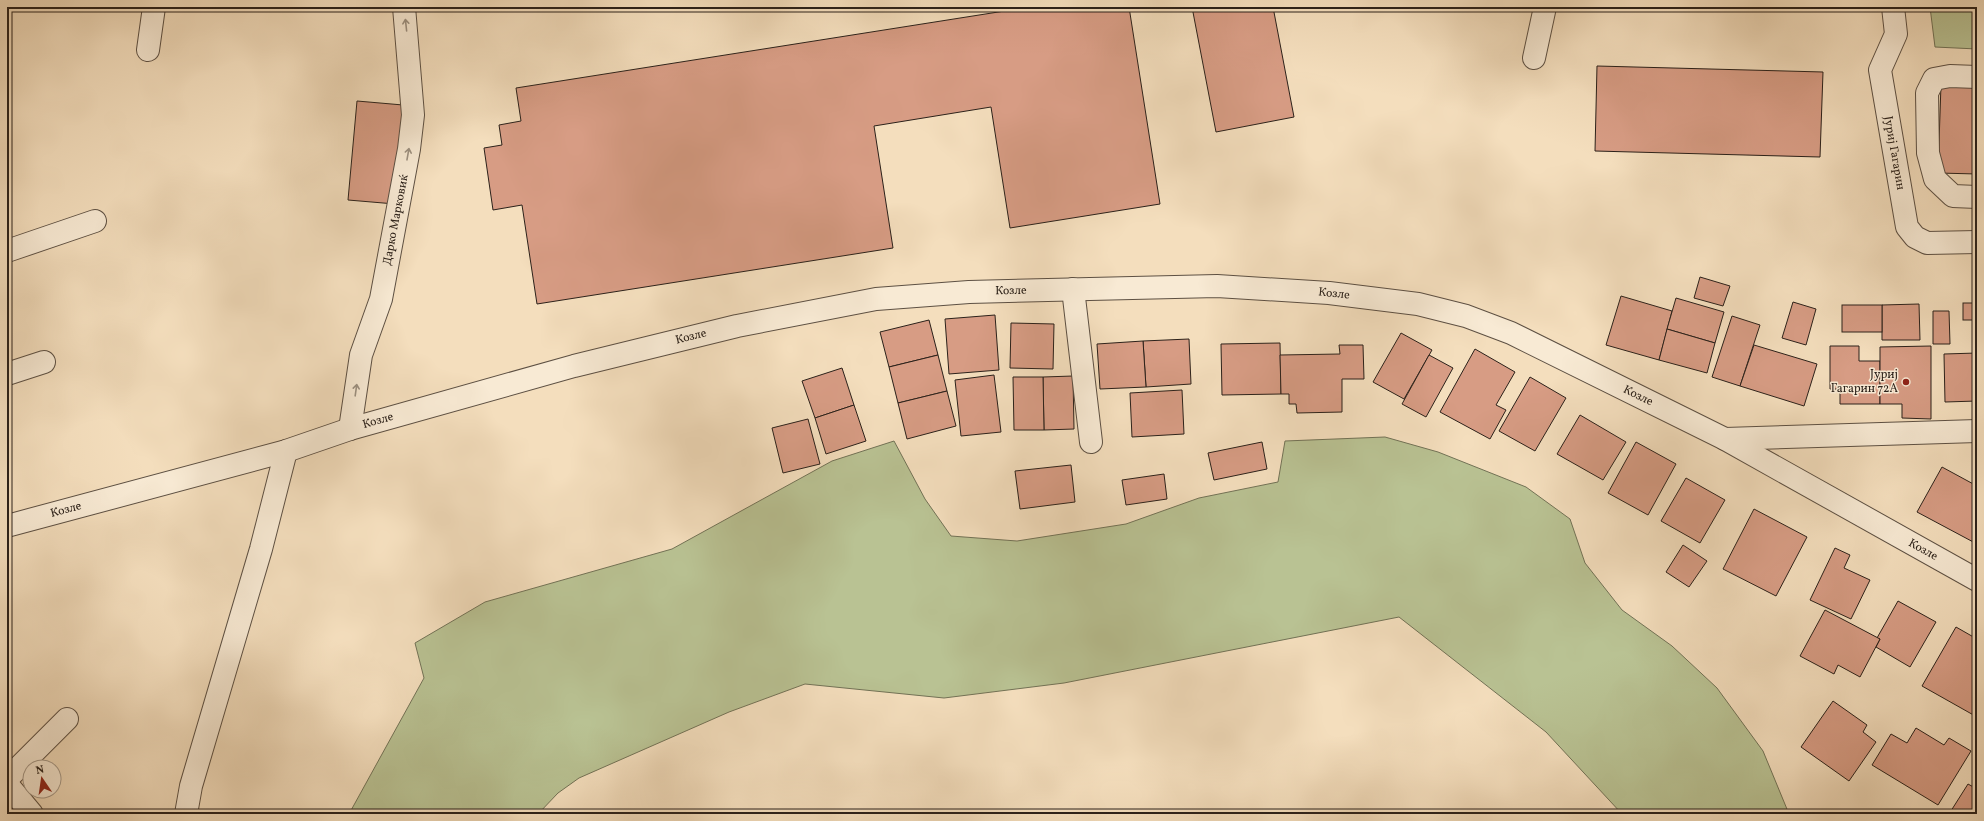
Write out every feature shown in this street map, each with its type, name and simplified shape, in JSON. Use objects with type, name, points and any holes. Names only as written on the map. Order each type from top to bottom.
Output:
[{"type":"street","points":[[148,50],[154,7]]},
{"type":"street","name":"Дарко Марковиќ","points":[[350,429],[361,355],[380,299],[409,149],[413,115],[404,7]]},
{"type":"street","points":[[1534,58],[1545,7]]},
{"type":"street","name":"Јуриј Гагарин","points":[[1893,7],[1896,34],[1880,70],[1907,227],[1915,237],[1927,243],[1977,242]]},
{"type":"street","points":[[1977,77],[1950,76],[1934,79],[1927,93],[1928,153],[1935,179],[1954,196],[1977,197]]},
{"type":"street","points":[[7,251],[95,221]]},
{"type":"street","name":"Козле","points":[[7,526],[286,451],[350,429],[574,366],[760,321],[876,299],[969,292],[1217,286],[1329,293],[1418,304],[1466,316],[1511,333],[1725,439],[1977,580]]},
{"type":"street","points":[[1073,289],[1091,442]]},
{"type":"street","points":[[7,374],[44,362]]},
{"type":"street","points":[[1725,439],[1977,431]]},
{"type":"street","points":[[186,814],[191,786],[261,549],[286,451]]},
{"type":"street","points":[[7,779],[67,719]]},
{"type":"street","points":[[7,784],[32,814]]},
{"type":"green space","points":[[1930,7],[1977,7],[1977,49],[1935,47]]},
{"type":"green space","points":[[1385,437],[1438,452],[1526,487],[1570,519],[1585,563],[1622,610],[1672,646],[1717,688],[1763,751],[1789,814],[1622,814],[1546,732],[1399,617],[1064,683],[944,698],[805,684],[729,712],[579,778],[558,793],[538,814],[349,814],[424,678],[415,643],[485,602],[672,549],[832,461],[894,441],[925,499],[951,536],[1017,541],[1126,524],[1199,498],[1278,482],[1285,441]]},
{"type":"building","points":[[1030,7],[1129,7],[1160,204],[1010,228],[991,107],[874,126],[893,248],[537,304],[522,205],[493,210],[484,148],[502,145],[499,125],[521,121],[516,88]]},
{"type":"building","points":[[1192,7],[1273,7],[1294,117],[1216,132]]},
{"type":"building","points":[[1597,66],[1823,72],[1820,157],[1595,151]]},
{"type":"building","points":[[1941,84],[1977,85],[1977,174],[1938,173]]},
{"type":"building","points":[[357,101],[403,105],[395,204],[348,200]]},
{"type":"building","points":[[1700,277],[1730,286],[1723,306],[1694,298]]},
{"type":"building","points":[[1621,296],[1672,311],[1659,360],[1606,345]]},
{"type":"building","points":[[1676,298],[1724,312],[1715,343],[1667,329]]},
{"type":"building","points":[[1793,302],[1816,309],[1806,345],[1782,338]]},
{"type":"building","points":[[1963,303],[1977,303],[1977,320],[1963,320]]},
{"type":"building","points":[[1919,304],[1920,340],[1882,340],[1882,305]]},
{"type":"building","points":[[1842,305],[1882,305],[1882,332],[1842,332]]},
{"type":"building","points":[[1933,311],[1949,311],[1950,344],[1933,344]]},
{"type":"building","points":[[995,315],[999,370],[949,374],[945,319]]},
{"type":"building","points":[[1732,316],[1760,325],[1740,386],[1712,377]]},
{"type":"building","points":[[929,320],[938,355],[889,367],[880,332]]},
{"type":"building","points":[[1011,323],[1054,324],[1053,369],[1010,368]]},
{"type":"building","points":[[1667,329],[1715,343],[1707,373],[1659,360]]},
{"type":"building","points":[[1401,333],[1432,350],[1404,399],[1373,382]]},
{"type":"building","points":[[1189,339],[1191,384],[1146,387],[1143,341]]},
{"type":"building","points":[[1143,341],[1146,387],[1100,389],[1097,344]]},
{"type":"building","points":[[1280,343],[1281,394],[1222,395],[1221,344]]},
{"type":"building","points":[[1339,345],[1363,345],[1364,379],[1342,379],[1342,412],[1297,413],[1296,404],[1289,404],[1289,394],[1281,394],[1280,355],[1340,354]]},
{"type":"building","points":[[1754,345],[1817,364],[1804,406],[1740,386]]},
{"type":"building","points":[[1830,346],[1859,346],[1859,361],[1880,361],[1880,404],[1840,404],[1840,389],[1830,389]]},
{"type":"building","name":"Јуриј Гагарин 72А","points":[[1931,346],[1931,419],[1902,418],[1902,404],[1880,404],[1880,347]]},
{"type":"building","points":[[1475,349],[1515,372],[1496,405],[1506,410],[1490,439],[1440,412]]},
{"type":"building","points":[[1977,353],[1977,401],[1945,402],[1944,354]]},
{"type":"building","points":[[938,355],[947,391],[898,403],[889,367]]},
{"type":"building","points":[[1429,355],[1453,368],[1426,417],[1402,404]]},
{"type":"building","points":[[842,368],[854,405],[815,418],[802,381]]},
{"type":"building","points":[[994,375],[1001,432],[961,436],[955,380]]},
{"type":"building","points":[[1073,376],[1074,429],[1044,430],[1043,377]]},
{"type":"building","points":[[1013,377],[1043,377],[1044,430],[1014,430]]},
{"type":"building","points":[[1530,377],[1566,398],[1535,451],[1499,431]]},
{"type":"building","points":[[1182,390],[1184,434],[1132,437],[1130,393]]},
{"type":"building","points":[[947,391],[956,426],[907,439],[898,403]]},
{"type":"building","points":[[854,405],[866,441],[826,454],[815,418]]},
{"type":"building","points":[[1580,415],[1626,442],[1603,480],[1557,454]]},
{"type":"building","points":[[808,419],[820,464],[783,473],[772,428]]},
{"type":"building","points":[[1262,442],[1267,469],[1214,480],[1208,453]]},
{"type":"building","points":[[1636,442],[1676,464],[1648,515],[1608,493]]},
{"type":"building","points":[[1071,465],[1075,502],[1020,509],[1015,471]]},
{"type":"building","points":[[1942,467],[1977,486],[1977,544],[1917,512]]},
{"type":"building","points":[[1164,474],[1167,499],[1126,505],[1122,480]]},
{"type":"building","points":[[1686,478],[1725,500],[1700,543],[1661,521]]},
{"type":"building","points":[[1754,509],[1807,537],[1776,596],[1723,569]]},
{"type":"building","points":[[1683,545],[1707,561],[1689,587],[1666,572]]},
{"type":"building","points":[[1835,548],[1850,555],[1844,568],[1870,580],[1851,619],[1810,600]]},
{"type":"building","points":[[1898,601],[1936,622],[1910,667],[1876,647],[1880,639],[1877,638]]},
{"type":"building","points":[[1825,610],[1880,639],[1860,677],[1838,665],[1834,674],[1800,656]]},
{"type":"building","points":[[1956,627],[1977,639],[1977,717],[1922,686]]},
{"type":"building","points":[[1833,701],[1867,725],[1863,732],[1876,742],[1849,781],[1801,747]]},
{"type":"building","points":[[1916,728],[1944,745],[1949,738],[1971,751],[1938,805],[1872,765],[1891,734],[1907,743]]},
{"type":"building","points":[[1968,784],[1977,789],[1977,807],[1973,814],[1949,814]]},
{"type":"place","name":"Јуриј Гагарин 72А","points":[[1906,382]]}]
